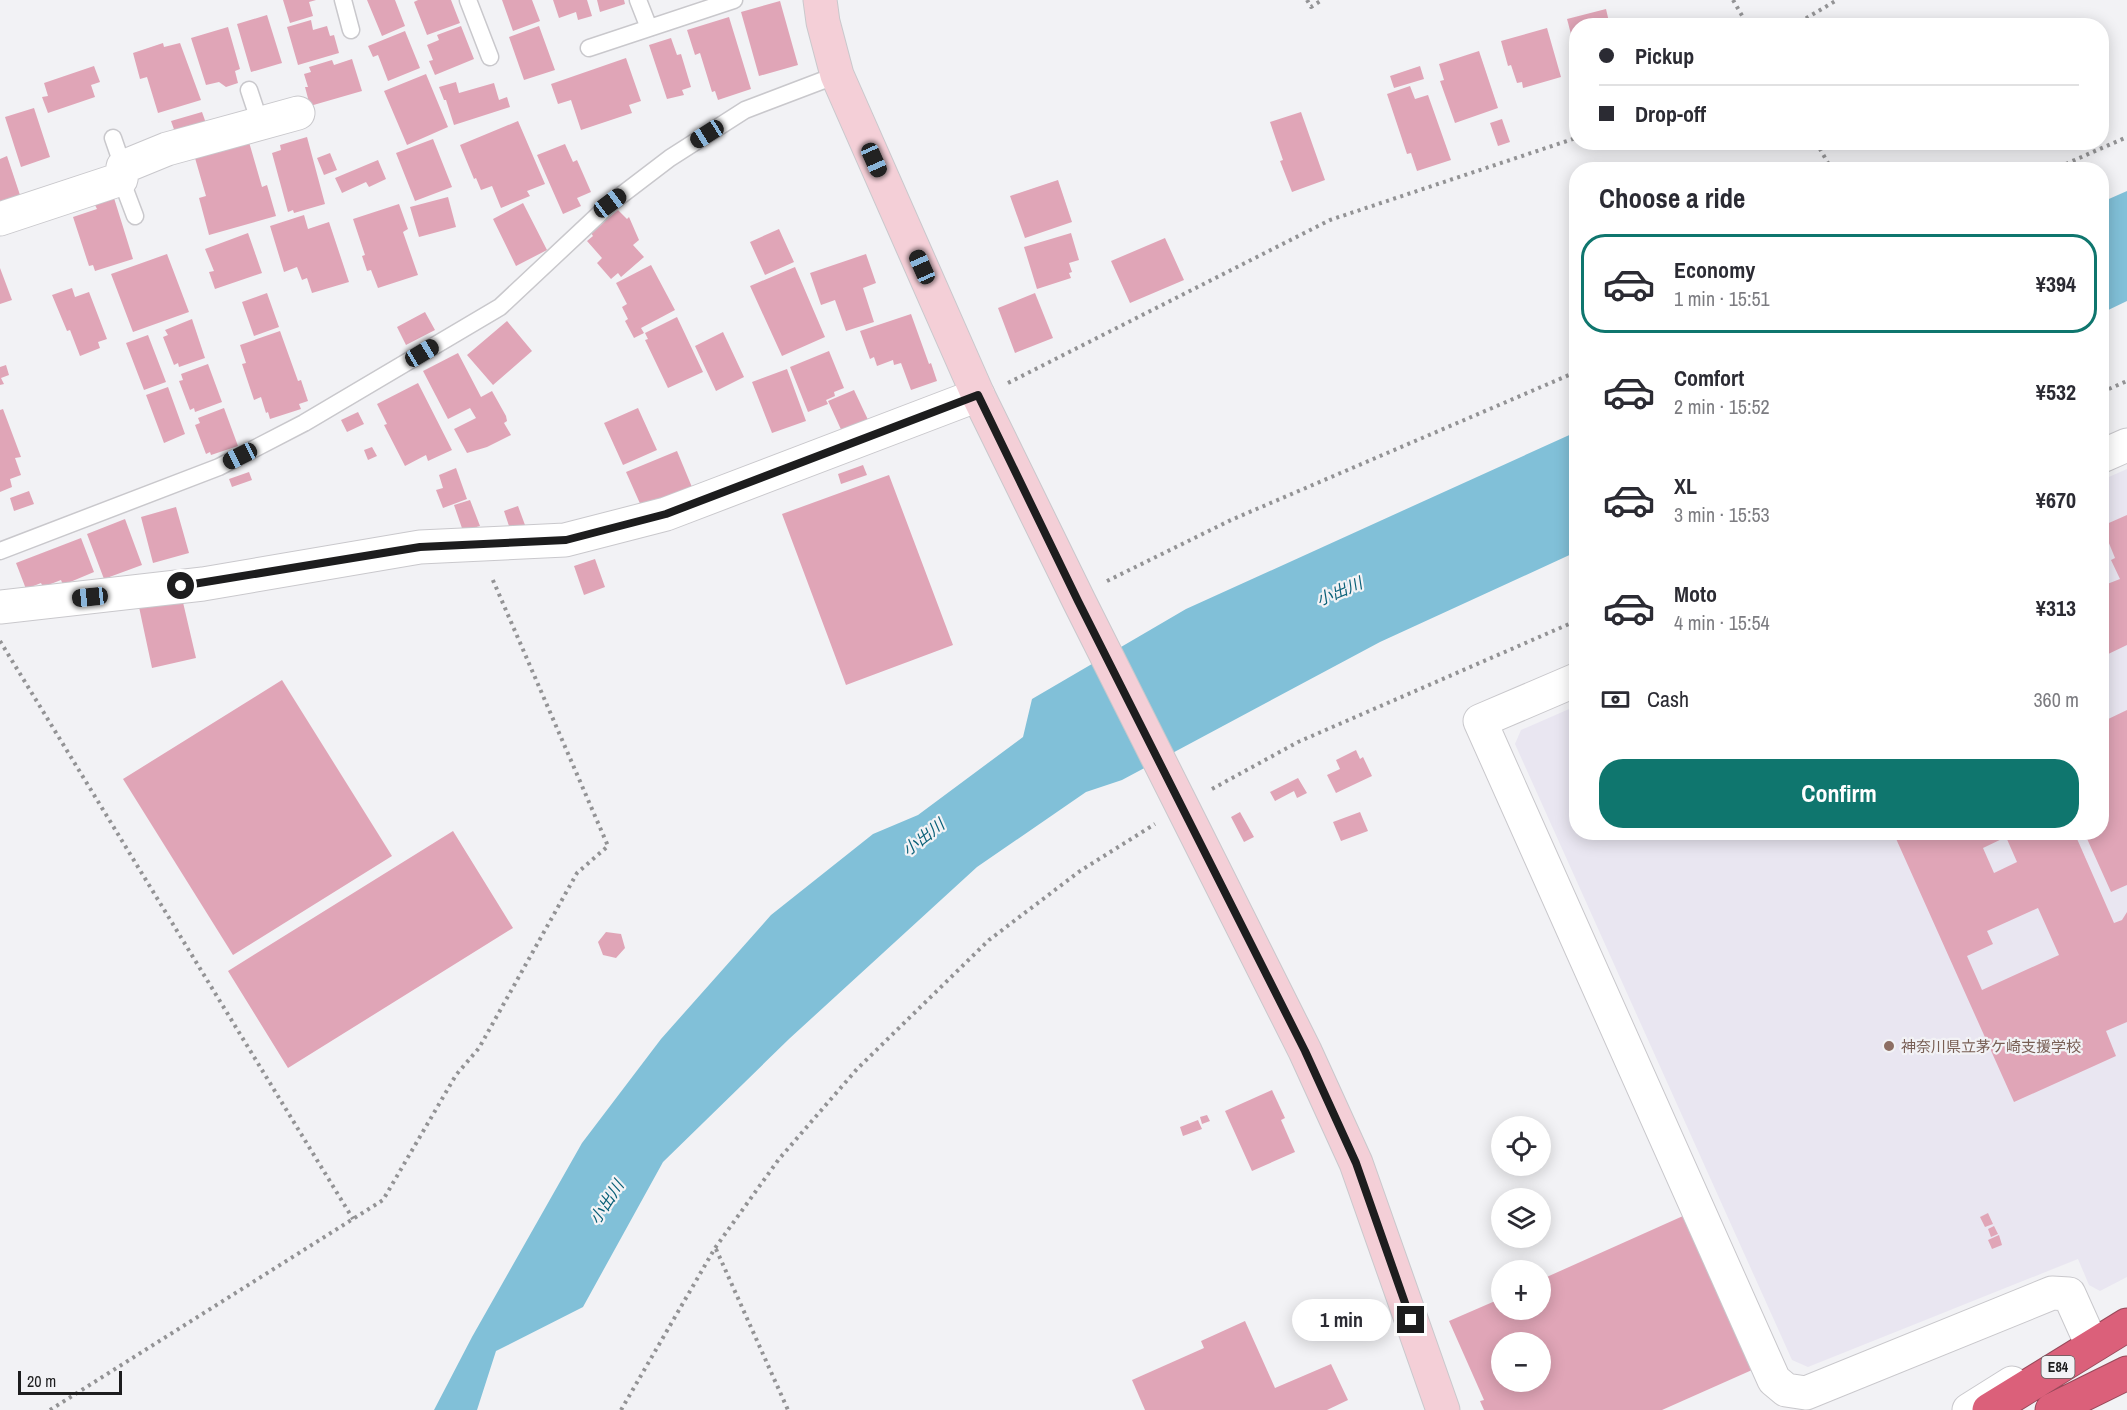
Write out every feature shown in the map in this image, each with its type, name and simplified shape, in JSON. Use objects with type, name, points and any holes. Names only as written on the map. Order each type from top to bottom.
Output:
[{"type":"highway","name":"E84","points":[[1989,1410],[2127,1325]]},
{"type":"highway","name":"E84","points":[[2052,1410],[2127,1373]]},
{"type":"street","points":[[820,0],[823,22],[837,75],[978,395],[1305,1051],[1356,1163],[1443,1410]]},
{"type":"street","points":[[0,219],[119,161],[298,113]]},
{"type":"street","points":[[0,607],[203,584],[420,547],[566,540],[666,514],[978,395]]},
{"type":"street","points":[[2109,453],[2127,445]]},
{"type":"street","points":[[1569,683],[1480,721],[1774,1380],[1786,1390],[1806,1393],[2052,1293],[2069,1294],[2087,1334]]},
{"type":"street","points":[[1969,1410],[2087,1334],[2127,1315]]},
{"type":"lane","points":[[343,0],[351,30]]},
{"type":"lane","points":[[468,0],[490,57]]},
{"type":"lane","points":[[639,0],[649,28]]},
{"type":"lane","points":[[589,48],[734,0]]},
{"type":"lane","points":[[0,551],[219,467],[304,423],[500,307],[610,203],[670,158],[745,110],[837,75]]},
{"type":"lane","points":[[249,90],[260,123]]},
{"type":"lane","points":[[119,161],[135,216]]},
{"type":"path","points":[[1307,0],[1311,6],[1322,0]]},
{"type":"path","points":[[1733,0],[1743,18]]},
{"type":"path","points":[[1807,18],[1837,0]]},
{"type":"path","points":[[2109,146],[2127,138]]},
{"type":"path","points":[[978,395],[1015,380],[1330,220],[1569,140]]},
{"type":"path","points":[[2071,162],[2099,150]]},
{"type":"path","points":[[1078,599],[1231,520],[1569,375]]},
{"type":"path","points":[[2109,389],[2127,381]]},
{"type":"path","points":[[50,1410],[383,1200],[456,1075],[478,1048],[578,873],[608,846],[477,544]]},
{"type":"path","points":[[621,1410],[715,1248],[779,1159],[857,1069],[989,940],[1080,871],[1147,827],[1218,785],[1299,742],[1569,624]]},
{"type":"path","points":[[0,640],[353,1219]]},
{"type":"path","points":[[715,1248],[788,1410]]},
{"type":"shaded area","name":"神奈川県立茅ケ崎支援学校","points":[[2127,469],[2127,1277],[2100,1291],[2089,1285],[2078,1259],[1808,1367],[1792,1360],[1515,744],[1521,730],[1569,709],[1569,840],[2109,840],[2109,477]]},
{"type":"water","points":[[2127,191],[2127,301],[2109,310],[2109,199]]},
{"type":"water","name":"小出川","points":[[1569,435],[1569,555],[1380,642],[1122,780],[1086,792],[977,867],[789,1039],[663,1162],[583,1307],[496,1351],[477,1410],[434,1410],[472,1337],[582,1143],[661,1039],[771,915],[873,834],[918,815],[1023,737],[1032,699],[1186,609]]},
{"type":"building","points":[[283,0],[316,0],[309,2],[313,16],[290,23]]},
{"type":"building","points":[[367,0],[395,0],[405,26],[382,36]]},
{"type":"building","points":[[451,0],[460,23],[427,35],[414,2]]},
{"type":"building","points":[[502,0],[532,0],[540,21],[513,31]]},
{"type":"building","points":[[553,0],[587,0],[592,16],[578,20],[576,12],[559,18]]},
{"type":"building","points":[[597,0],[624,0],[625,4],[600,12]]},
{"type":"building","points":[[780,1],[798,65],[759,76],[741,12]]},
{"type":"building","points":[[1606,9],[1608,18],[1571,18]]},
{"type":"building","points":[[267,15],[282,63],[251,72],[237,24]]},
{"type":"building","points":[[729,17],[751,89],[718,100],[715,91],[712,92],[700,53],[695,55],[687,30]]},
{"type":"building","points":[[311,20],[313,30],[327,26],[330,36],[334,35],[339,53],[298,65],[287,27]]},
{"type":"building","points":[[461,26],[474,59],[435,75],[429,61],[433,60],[427,45],[439,40],[437,35]]},
{"type":"building","points":[[539,26],[555,70],[524,80],[509,37]]},
{"type":"building","points":[[228,27],[240,69],[235,71],[238,83],[226,87],[219,82],[206,85],[191,38]]},
{"type":"building","points":[[1547,28],[1561,77],[1523,88],[1522,82],[1517,83],[1511,65],[1508,66],[1501,41]]},
{"type":"building","points":[[405,31],[420,68],[388,81],[378,55],[373,57],[368,46]]},
{"type":"building","points":[[671,38],[677,55],[681,54],[691,87],[682,90],[684,95],[667,99],[649,45]]},
{"type":"building","points":[[163,43],[164,47],[180,43],[201,100],[158,113],[147,77],[140,79],[133,53]]},
{"type":"building","points":[[1479,51],[1498,108],[1455,123],[1440,81],[1444,80],[1439,64]]},
{"type":"building","points":[[626,58],[641,101],[629,105],[632,113],[581,130],[571,100],[558,104],[551,84]]},
{"type":"building","points":[[352,59],[362,91],[310,106],[304,74],[311,72],[309,67],[332,60],[334,65]]},
{"type":"building","points":[[94,66],[100,82],[91,85],[95,97],[48,113],[42,97],[48,96],[44,83]]},
{"type":"building","points":[[1420,66],[1424,79],[1394,88],[1390,76]]},
{"type":"building","points":[[426,74],[448,127],[407,145],[384,91]]},
{"type":"building","points":[[456,82],[459,93],[494,83],[499,100],[507,97],[510,107],[454,125],[439,87]]},
{"type":"building","points":[[1410,86],[1415,99],[1428,95],[1451,160],[1417,171],[1411,153],[1407,154],[1387,94]]},
{"type":"building","points":[[34,108],[50,157],[21,167],[5,117]]},
{"type":"building","points":[[202,112],[207,126],[176,135],[171,121]]},
{"type":"building","points":[[1301,112],[1325,180],[1292,192],[1280,161],[1283,160],[1270,122]]},
{"type":"building","points":[[1502,119],[1510,142],[1498,146],[1490,123]]},
{"type":"building","points":[[518,121],[545,184],[527,191],[530,196],[501,208],[492,186],[481,190],[460,145]]},
{"type":"building","points":[[307,137],[325,204],[294,213],[293,210],[288,212],[272,153],[281,150],[280,145]]},
{"type":"building","points":[[433,139],[452,187],[415,201],[396,153]]},
{"type":"building","points":[[249,142],[262,187],[267,185],[276,216],[209,235],[199,198],[206,196],[195,158]]},
{"type":"building","points":[[565,144],[573,162],[577,160],[591,192],[577,198],[581,206],[563,214],[537,155]]},
{"type":"building","points":[[330,153],[337,170],[324,175],[317,158]]},
{"type":"building","points":[[7,156],[21,198],[0,205],[0,159]]},
{"type":"building","points":[[378,160],[386,179],[369,187],[366,182],[342,193],[335,178]]},
{"type":"building","points":[[1058,180],[1072,222],[1025,238],[1010,196]]},
{"type":"building","points":[[448,197],[456,227],[419,237],[410,207]]},
{"type":"building","points":[[114,198],[133,259],[95,271],[93,265],[89,266],[73,217],[97,209],[95,205]]},
{"type":"building","points":[[523,203],[547,250],[516,266],[493,219]]},
{"type":"building","points":[[399,204],[408,229],[403,232],[418,275],[378,288],[371,270],[367,271],[362,256],[365,255],[353,219]]},
{"type":"building","points":[[618,210],[627,219],[629,217],[639,240],[633,245],[644,257],[621,277],[618,273],[611,279],[597,263],[602,258],[587,241],[593,236],[591,233]]},
{"type":"building","points":[[304,215],[308,229],[329,222],[349,282],[312,293],[307,278],[302,280],[297,267],[284,272],[270,226]]},
{"type":"building","points":[[779,229],[794,262],[765,275],[750,242]]},
{"type":"building","points":[[248,233],[262,273],[215,289],[209,272],[214,271],[205,249]]},
{"type":"building","points":[[1071,233],[1079,260],[1069,263],[1071,278],[1037,289],[1024,247]]},
{"type":"building","points":[[1165,238],[1184,280],[1130,303],[1111,261]]},
{"type":"building","points":[[167,254],[189,312],[133,332],[111,274]]},
{"type":"building","points":[[866,254],[876,283],[863,288],[874,322],[846,331],[835,300],[821,305],[810,273]]},
{"type":"building","points":[[651,265],[675,310],[641,328],[644,333],[634,338],[625,321],[628,319],[622,307],[627,304],[616,283]]},
{"type":"building","points":[[795,267],[825,337],[782,356],[750,286]]},
{"type":"building","points":[[0,268],[12,300],[0,304]]},
{"type":"building","points":[[72,288],[75,297],[89,292],[107,339],[98,342],[100,348],[80,356],[52,295]]},
{"type":"building","points":[[267,293],[279,327],[254,336],[242,302]]},
{"type":"building","points":[[1035,293],[1053,338],[1015,353],[998,308]]},
{"type":"building","points":[[425,312],[435,330],[406,345],[397,327]]},
{"type":"building","points":[[911,314],[937,381],[911,390],[901,363],[894,365],[893,360],[877,366],[874,357],[870,359],[860,331]]},
{"type":"building","points":[[677,317],[703,372],[668,388],[645,340],[648,339],[645,333]]},
{"type":"building","points":[[192,319],[205,358],[179,367],[178,363],[174,365],[163,337],[168,335],[165,330]]},
{"type":"building","points":[[507,321],[532,351],[493,385],[467,355]]},
{"type":"building","points":[[280,331],[298,381],[301,380],[308,401],[299,404],[301,409],[270,419],[261,397],[254,400],[242,364],[246,363],[240,345]]},
{"type":"building","points":[[723,332],[744,377],[716,391],[695,346]]},
{"type":"building","points":[[148,335],[166,382],[144,390],[126,343]]},
{"type":"building","points":[[829,351],[844,388],[834,392],[835,396],[826,400],[828,404],[808,412],[790,367]]},
{"type":"building","points":[[458,353],[481,397],[492,391],[506,416],[507,421],[504,423],[511,435],[487,447],[467,453],[454,429],[476,418],[470,408],[448,419],[423,371]]},
{"type":"building","points":[[208,364],[222,402],[195,412],[194,408],[190,410],[179,381],[183,380],[181,374]]},
{"type":"building","points":[[6,365],[9,375],[1,378],[4,384],[0,385],[0,367]]},
{"type":"building","points":[[787,369],[806,421],[772,433],[752,382]]},
{"type":"building","points":[[418,383],[452,450],[428,461],[426,455],[405,466],[384,425],[387,424],[377,404]]},
{"type":"building","points":[[168,387],[185,434],[164,443],[146,395]]},
{"type":"building","points":[[854,390],[870,424],[844,436],[828,401]]},
{"type":"building","points":[[224,408],[238,446],[211,455],[210,452],[206,454],[195,425],[200,423],[198,418]]},
{"type":"building","points":[[638,408],[657,450],[623,465],[604,423]]},
{"type":"building","points":[[3,409],[21,457],[15,458],[21,475],[10,479],[12,487],[0,492],[0,410]]},
{"type":"building","points":[[358,412],[364,424],[347,432],[341,420]]},
{"type":"building","points":[[372,447],[377,456],[368,460],[364,450]]},
{"type":"building","points":[[677,451],[694,492],[642,508],[626,472]]},
{"type":"building","points":[[863,465],[867,475],[841,484],[838,474]]},
{"type":"building","points":[[456,468],[467,499],[443,508],[436,490],[443,488],[439,475]]},
{"type":"building","points":[[249,472],[252,480],[232,487],[229,479]]},
{"type":"building","points":[[889,475],[953,645],[846,685],[782,514]]},
{"type":"building","points":[[29,491],[34,504],[14,511],[10,498]]},
{"type":"building","points":[[470,500],[480,526],[463,531],[454,505]]},
{"type":"building","points":[[518,506],[525,525],[510,529],[504,511]]},
{"type":"building","points":[[176,507],[189,553],[153,563],[141,517]]},
{"type":"building","points":[[2127,515],[2127,645],[2109,654],[2109,583],[2120,579],[2111,560],[2115,558],[2109,543],[2109,523]]},
{"type":"building","points":[[125,519],[142,565],[104,579],[87,534]]},
{"type":"building","points":[[81,538],[94,572],[63,585],[61,580],[43,587],[41,583],[26,589],[16,563]]},
{"type":"building","points":[[595,559],[605,587],[584,595],[574,566]]},
{"type":"building","points":[[182,598],[196,658],[152,668],[139,607]]},
{"type":"building","points":[[282,680],[392,856],[233,955],[123,779]]},
{"type":"building","points":[[2127,710],[2127,885],[2111,892],[2088,840],[2109,840],[2109,719]]},
{"type":"building","points":[[1356,750],[1360,759],[1363,757],[1372,776],[1336,793],[1327,775],[1340,769],[1336,760]]},
{"type":"building","points":[[1298,778],[1307,793],[1297,798],[1294,791],[1275,801],[1270,792]]},
{"type":"building","points":[[1240,812],[1254,837],[1244,842],[1231,817]]},
{"type":"building","points":[[1360,812],[1368,831],[1341,841],[1333,822]]},
{"type":"building","points":[[453,831],[513,928],[288,1068],[228,971]]},
{"type":"building","points":[[1897,840],[2000,840],[1983,848],[1994,873],[2017,862],[2007,840],[2078,840],[2114,923],[2122,920],[2127,912],[2127,1022],[2106,1031],[2116,1056],[2014,1102]],"holes":[[[2038,908],[2059,955],[1982,990],[1967,956],[1993,944],[1987,931]]]},
{"type":"building","points":[[606,932],[621,934],[625,948],[616,958],[603,955],[598,942]]},
{"type":"building","points":[[1272,1090],[1285,1118],[1281,1120],[1295,1152],[1252,1171],[1225,1111]]},
{"type":"building","points":[[1207,1115],[1210,1121],[1202,1124],[1200,1117]]},
{"type":"building","points":[[1198,1120],[1202,1129],[1183,1136],[1180,1127]]},
{"type":"building","points":[[1988,1213],[1993,1224],[1985,1227],[1980,1217]]},
{"type":"building","points":[[1683,1216],[1752,1370],[1662,1410],[1484,1410],[1480,1401],[1484,1400],[1449,1321],[1491,1303],[1491,1320],[1551,1320],[1551,1275]]},
{"type":"building","points":[[1994,1226],[1998,1234],[1991,1237],[1988,1229]]},
{"type":"building","points":[[1999,1235],[2002,1245],[1992,1249],[1988,1240]]},
{"type":"building","points":[[1245,1321],[1275,1388],[1331,1364],[1348,1400],[1327,1410],[1145,1410],[1132,1380],[1204,1348],[1201,1341]]},
{"type":"place","name":"神奈川県立茅ケ崎支援学校","points":[[1889,1046]]},
{"type":"route","points":[[181,586],[420,547],[566,540],[666,514],[978,395],[1078,601],[1305,1051],[1356,1163],[1411,1320]]}]
